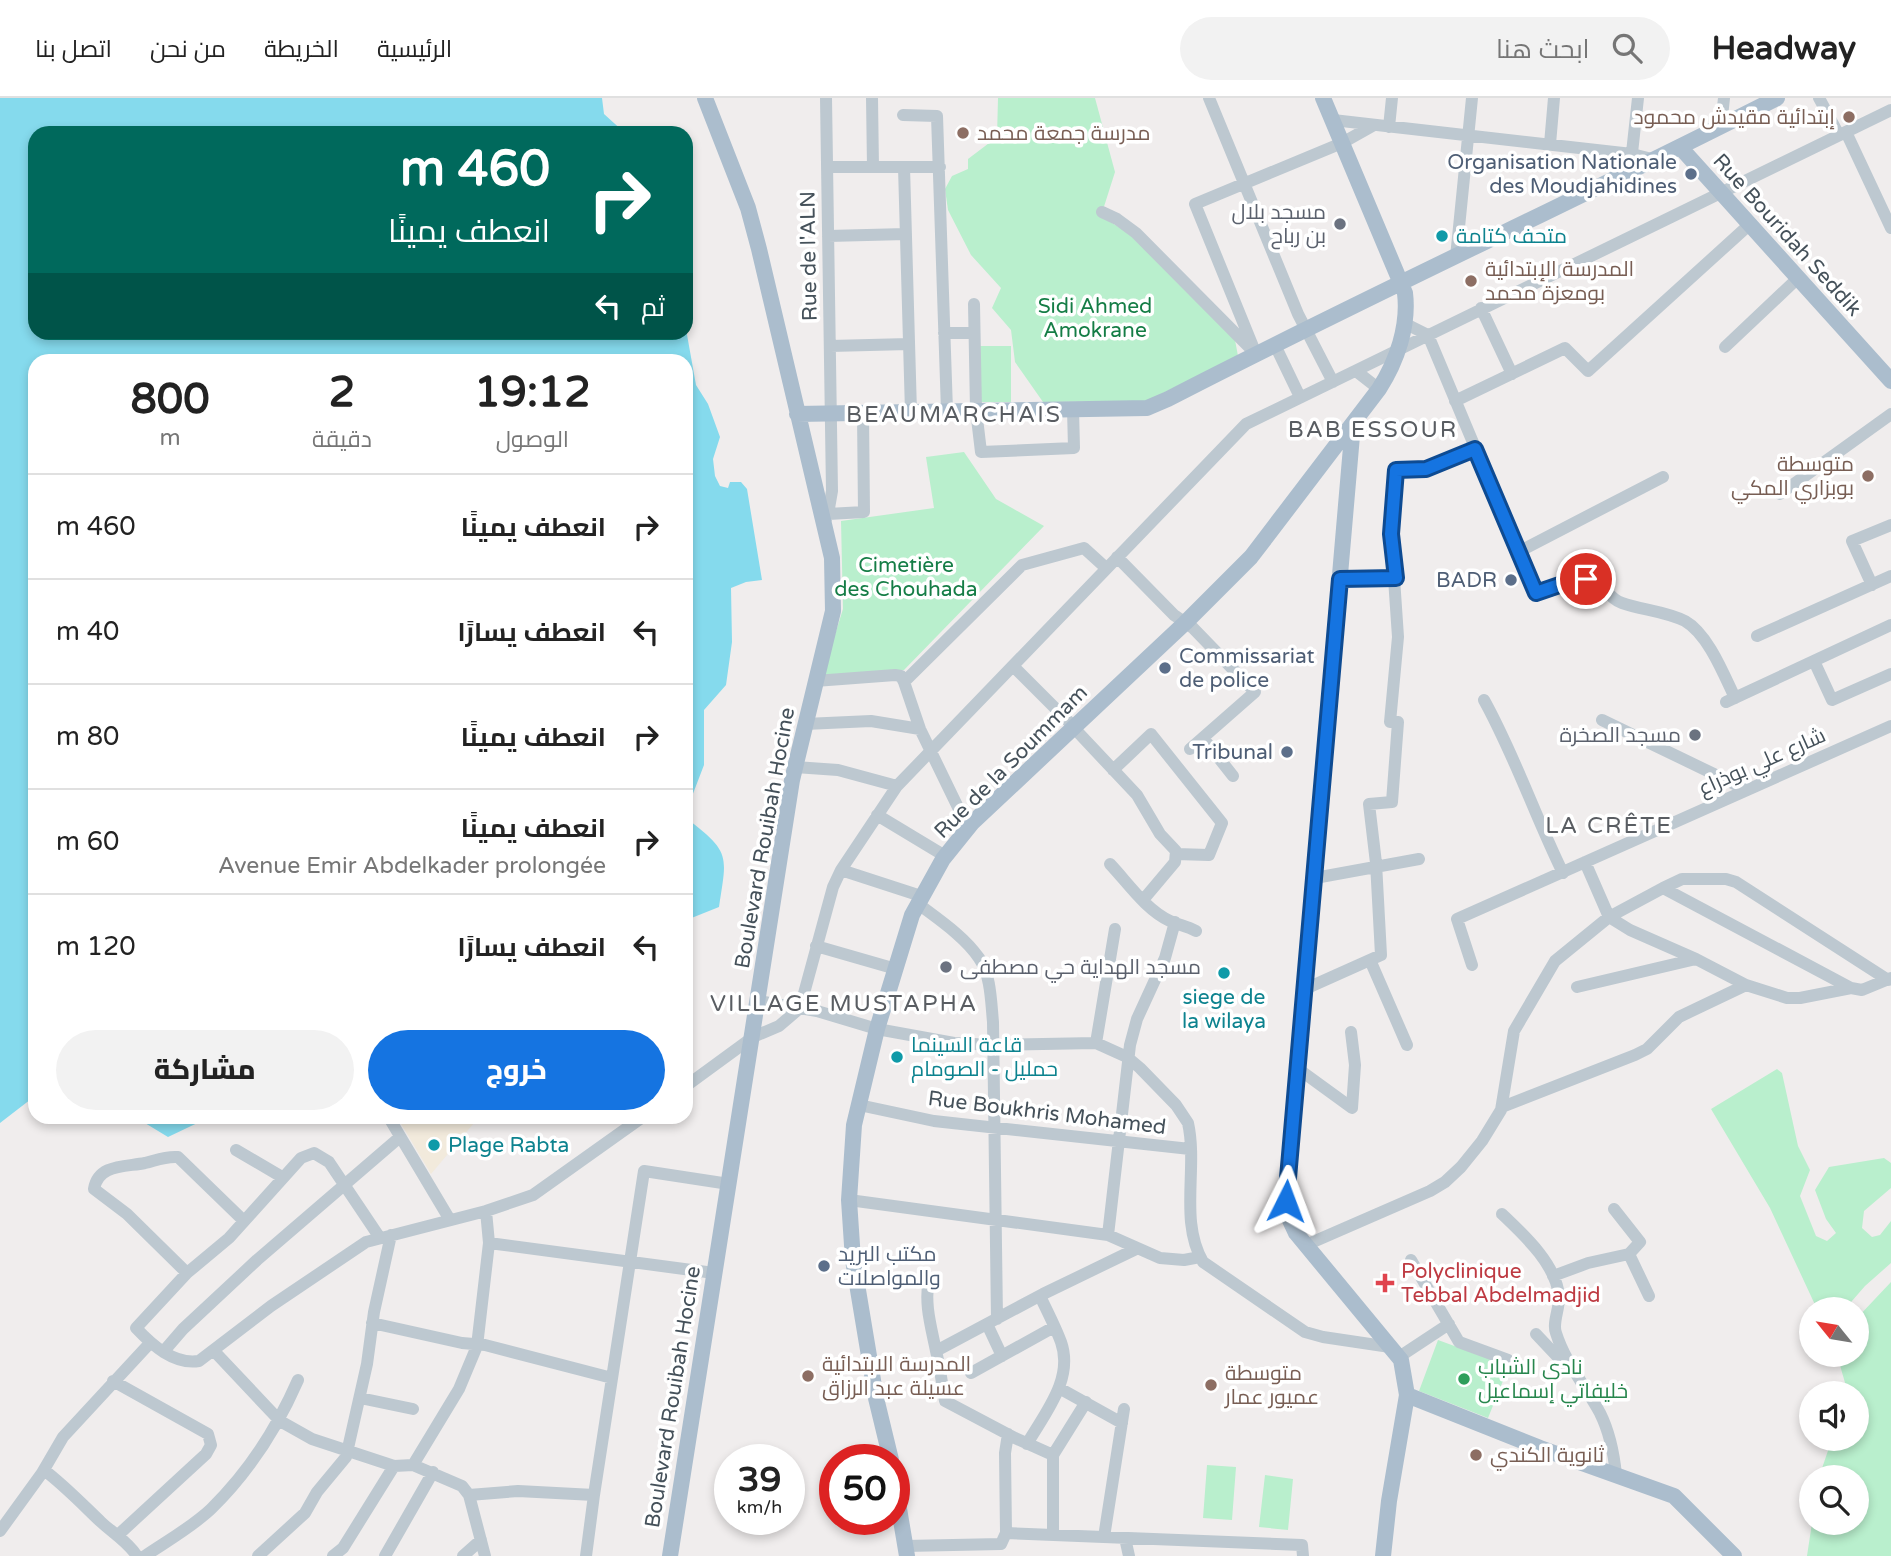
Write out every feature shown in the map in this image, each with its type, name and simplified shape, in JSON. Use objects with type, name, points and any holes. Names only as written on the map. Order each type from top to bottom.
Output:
[{"type":"main road","name":"Boulevard Rouibah Hocine","points":[[670,1556],[795,767],[833,611],[826,520],[797,414],[757,239],[748,208],[705,98]]},
{"type":"main road","name":"Rue de la Soummam","points":[[887,1444],[876,1398],[854,1268],[849,1200],[850,1161],[859,1105],[877,1029],[919,900],[945,856],[968,828],[1251,557],[1379,388],[1391,370],[1398,350],[1404,323],[1405,299],[1402,284],[1324,98]]},
{"type":"main road","points":[[797,414],[1147,408],[1631,173],[1777,98]]},
{"type":"main road","name":"Rue Bouridah Seddik","points":[[1680,147],[1891,381]]},
{"type":"main road","points":[[1353,424],[1286,1201],[1291,1225],[1394,1352],[1407,1395],[1389,1501],[1383,1556]]},
{"type":"main road","points":[[1407,1395],[1674,1496],[1734,1556]]},
{"type":"street","name":"Rue de l'ALN","points":[[826,98],[832,491],[826,520]]},
{"type":"street","points":[[872,98],[873,167]]},
{"type":"street","points":[[1209,98],[1306,330],[1333,382]]},
{"type":"street","points":[[1389,127],[1392,98]]},
{"type":"street","points":[[1456,257],[1472,98]]},
{"type":"street","points":[[1550,144],[1551,98]]},
{"type":"street","points":[[1631,173],[1638,98]]},
{"type":"street","points":[[1721,126],[1724,98]]},
{"type":"street","points":[[1819,98],[1842,133],[1891,228]]},
{"type":"street","points":[[693,1081],[753,1037],[779,1026],[800,1008],[833,887],[841,870],[897,786],[1243,426],[1720,192],[1890,112]]},
{"type":"street","points":[[903,116],[937,116],[947,411]]},
{"type":"street","points":[[1333,120],[1632,154],[1656,160]]},
{"type":"street","points":[[1256,354],[1195,204],[1342,143],[1374,125]]},
{"type":"street","points":[[827,167],[940,167]]},
{"type":"street","points":[[904,167],[911,412]]},
{"type":"street","points":[[1102,212],[1136,233],[1256,354]]},
{"type":"street","points":[[1455,401],[1565,348],[1588,371],[1749,225]]},
{"type":"street","points":[[828,236],[906,234]]},
{"type":"street","points":[[1725,347],[1798,278]]},
{"type":"street","points":[[974,304],[976,410],[981,452],[1074,449],[1073,409]]},
{"type":"street","points":[[1481,308],[1512,374]]},
{"type":"street","points":[[1404,323],[1428,335],[1536,593],[1574,580],[1590,579],[1599,583],[1609,596],[1620,603],[1687,622],[1710,648],[1730,700],[1891,625]]},
{"type":"street","points":[[944,333],[974,333]]},
{"type":"street","points":[[830,346],[909,344]]},
{"type":"street","points":[[1275,345],[1300,397]]},
{"type":"street","points":[[1356,371],[1379,388]]},
{"type":"street","points":[[826,520],[864,512],[863,413]]},
{"type":"street","points":[[1780,494],[1891,414]]},
{"type":"street","points":[[1305,989],[1381,955],[1369,804],[1392,802],[1392,781],[1396,774],[1394,758],[1398,723],[1390,722],[1398,637],[1391,534],[1396,470],[1426,469],[1475,449]]},
{"type":"street","points":[[1518,552],[1663,477]]},
{"type":"street","points":[[1872,585],[1852,541],[1891,525]]},
{"type":"street","points":[[904,682],[1022,565],[1084,548],[1106,568]]},
{"type":"street","points":[[1117,557],[1255,692],[1190,750]]},
{"type":"street","points":[[1757,636],[1891,576]]},
{"type":"street","points":[[1340,579],[1396,578]]},
{"type":"street","points":[[1814,660],[1832,700],[1891,674]]},
{"type":"street","points":[[1013,666],[1137,795],[1160,834],[1176,851],[1175,862],[1143,900]]},
{"type":"street","points":[[815,681],[895,675],[902,677],[930,752],[968,828]]},
{"type":"street","points":[[1485,700],[1563,873]]},
{"type":"street","points":[[1602,720],[1746,790]]},
{"type":"street","points":[[805,724],[871,721],[920,729]]},
{"type":"street","name":"شارع علي بوذراع","points":[[1472,965],[1457,919],[1891,726]]},
{"type":"street","points":[[1113,770],[1151,734],[1222,822],[1209,855],[1176,854]]},
{"type":"street","points":[[1203,738],[1233,776]]},
{"type":"street","points":[[795,767],[838,770],[897,786]]},
{"type":"street","points":[[877,815],[945,856]]},
{"type":"street","points":[[1315,878],[1419,859]]},
{"type":"street","points":[[1585,862],[1609,917],[1630,930],[1746,985],[1787,998],[1851,988]]},
{"type":"street","points":[[1110,864],[1143,900],[1170,921],[1196,931]]},
{"type":"street","points":[[841,870],[919,900],[979,958],[989,990],[993,1022],[996,1220],[992,1321],[1002,1356]]},
{"type":"street","points":[[1307,1245],[1418,1197],[1445,1182],[1482,1141],[1502,1107],[1511,1040],[1518,1022],[1555,961],[1609,917],[1663,888],[1682,880],[1726,879],[1736,882],[1890,979]]},
{"type":"street","points":[[1663,888],[1851,988],[1862,990],[1890,979]]},
{"type":"street","points":[[1108,1235],[1127,1057],[1134,1027],[1165,958],[1175,922]]},
{"type":"street","points":[[1096,1043],[1115,929]]},
{"type":"street","points":[[816,946],[896,969]]},
{"type":"street","points":[[1577,987],[1696,959]]},
{"type":"street","points":[[1370,960],[1406,1045]]},
{"type":"street","points":[[1502,1107],[1647,1049],[1679,1017],[1746,985]]},
{"type":"street","points":[[758,1001],[800,1008],[877,1029],[954,1043],[1096,1043],[1127,1057],[1184,1114],[1189,1128],[1192,1224],[1196,1249],[1208,1267],[1305,1332],[1323,1338],[1394,1352],[1449,1324]]},
{"type":"street","points":[[1297,1068],[1352,1108],[1355,1065],[1351,1032]]},
{"type":"street","name":"Rue Boukhris Mohamed","points":[[859,1105],[934,1121],[1190,1149]]},
{"type":"street","points":[[393,1124],[450,1220]]},
{"type":"street","points":[[258,1556],[305,1513],[317,1492],[334,1474],[347,1451],[360,1398],[386,1236],[326,1159],[314,1153],[305,1155],[282,1177],[229,1238],[187,1273],[136,1328],[150,1343],[177,1358],[194,1362],[206,1358],[271,1306],[366,1242],[386,1236],[486,1211],[522,1200],[542,1191],[633,1124]]},
{"type":"street","points":[[164,1352],[183,1329],[216,1298],[344,1183],[400,1137]]},
{"type":"street","points":[[236,1150],[282,1177]]},
{"type":"street","points":[[187,1273],[127,1214],[94,1189],[95,1180],[108,1168],[145,1163],[165,1156],[178,1157],[244,1221]]},
{"type":"street","points":[[586,1556],[644,1171],[729,1184]]},
{"type":"street","points":[[849,1200],[1108,1235],[1160,1258],[1184,1261],[1200,1257]]},
{"type":"street","points":[[1553,1276],[1588,1263],[1629,1254],[1640,1242],[1614,1209]]},
{"type":"street","points":[[414,1465],[459,1389],[477,1346],[489,1243],[486,1211]]},
{"type":"street","points":[[1502,1214],[1521,1232],[1553,1276],[1559,1295],[1554,1331],[1577,1377],[1602,1416],[1613,1446],[1616,1475]]},
{"type":"street","points":[[489,1243],[714,1273]]},
{"type":"street","points":[[936,1351],[1136,1249]]},
{"type":"street","points":[[1629,1254],[1649,1296]]},
{"type":"street","points":[[1412,1260],[1459,1342],[1508,1360]]},
{"type":"street","points":[[929,1279],[927,1292],[930,1330],[944,1401],[1052,1455]]},
{"type":"street","points":[[1027,1444],[1059,1388],[1064,1362],[1061,1342],[1040,1296]]},
{"type":"street","points":[[372,1324],[477,1346],[485,1345],[612,1378]]},
{"type":"street","points":[[971,1373],[1054,1327]]},
{"type":"street","points":[[1536,1334],[1577,1377]]},
{"type":"street","points":[[0,1531],[44,1470],[63,1437],[150,1343]]},
{"type":"street","points":[[215,1351],[280,1421],[312,1439],[394,1466],[414,1465],[462,1486],[469,1495],[485,1556]]},
{"type":"street","points":[[145,1556],[210,1510],[239,1479],[280,1421],[298,1380]]},
{"type":"street","points":[[113,1381],[208,1434],[211,1445],[206,1454],[118,1535]]},
{"type":"street","points":[[1059,1388],[1123,1416],[1104,1537]]},
{"type":"street","points":[[360,1398],[414,1409]]},
{"type":"street","points":[[1054,1534],[1052,1455],[1086,1402]]},
{"type":"street","points":[[906,1551],[1001,1544],[1006,1534],[1005,1453],[1008,1434]]},
{"type":"street","points":[[333,1556],[343,1548],[394,1466]]},
{"type":"street","points":[[44,1470],[118,1535],[137,1556]]},
{"type":"street","points":[[385,1556],[433,1472]]},
{"type":"street","points":[[469,1495],[518,1491],[594,1495]]},
{"type":"street","points":[[1006,1534],[1302,1545],[1303,1556]]},
{"type":"street","points":[[1125,1538],[1129,1556]]},
{"type":"street","points":[[463,1556],[481,1540]]},
{"type":"green space","name":"Sidi Ahmed Amokrane","points":[[998,98],[1095,98],[1115,172],[1101,216],[1133,236],[1235,340],[1238,356],[1147,401],[1043,402],[1015,362],[1011,330],[992,308],[1001,288],[971,255],[948,210],[945,189],[952,176],[968,169],[968,159],[997,137]]},
{"type":"green space","points":[[980,346],[1011,346],[1011,402],[981,402]]},
{"type":"green space","name":"Cimetière des Chouhada","points":[[964,452],[996,499],[1044,526],[904,670],[822,676],[843,609],[841,521],[934,508],[926,457]]},
{"type":"green space","points":[[1777,1069],[1782,1073],[1798,1146],[1810,1170],[1800,1196],[1816,1236],[1827,1241],[1836,1233],[1826,1219],[1815,1190],[1829,1167],[1884,1158],[1891,1163],[1891,1188],[1864,1211],[1862,1228],[1872,1237],[1880,1235],[1891,1221],[1891,1263],[1855,1297],[1811,1297],[1770,1208],[1711,1109]]},
{"type":"green space","points":[[1891,1282],[1891,1556],[1807,1556],[1810,1535],[1869,1535],[1869,1465],[1823,1465],[1828,1451],[1869,1451],[1869,1381],[1845,1381],[1840,1367],[1869,1367],[1869,1305]]},
{"type":"green space","name":"نادي الشباب خليفاتي إسماعيل","points":[[1438,1340],[1509,1366],[1488,1418],[1419,1391]]},
{"type":"green space","points":[[1207,1465],[1236,1467],[1232,1520],[1203,1518]]},
{"type":"green space","points":[[1265,1475],[1293,1479],[1288,1530],[1259,1527]]},
{"type":"sand","name":"Plage Rabta","points":[[401,1124],[473,1124],[431,1174]]},
{"type":"water","points":[[0,98],[602,98],[604,114],[617,126],[28,126],[28,340],[688,340],[690,354],[28,354],[28,1101],[0,1123]]},
{"type":"water","points":[[693,368],[696,385],[708,404],[720,437],[713,459],[715,476],[720,486],[728,488],[730,482],[741,482],[747,489],[762,580],[731,588],[732,642],[726,685],[704,710],[704,765],[693,794]]},
{"type":"water","points":[[693,823],[713,841],[723,858],[719,907],[693,917]]},
{"type":"water","points":[[147,1124],[195,1124],[168,1137]]},
{"type":"place","name":"إبتدائية مقيدش محمود","points":[[1849,117]]},
{"type":"place","name":"مدرسة جمعة محمد","points":[[963,133]]},
{"type":"place","name":"Organisation Nationale des Moudjahidines","points":[[1691,174]]},
{"type":"place","name":"مسجد بلال بن رباح","points":[[1340,224]]},
{"type":"place","name":"متحف كتامة","points":[[1442,236]]},
{"type":"place","name":"المدرسة الإبتدائية بومعزة محمد","points":[[1471,281]]},
{"type":"place","name":"متوسطة بوبزاري المكي","points":[[1868,476]]},
{"type":"place","name":"BADR","points":[[1511,580]]},
{"type":"place","name":"Commissariat de police","points":[[1165,668]]},
{"type":"place","name":"مسجد الصخرة","points":[[1695,735]]},
{"type":"place","name":"Tribunal","points":[[1287,752]]},
{"type":"place","name":"مسجد الهداية حي مصطفى","points":[[946,967]]},
{"type":"place","name":"siege de la wilaya","points":[[1224,973]]},
{"type":"place","name":"قاعة السينما حمليل - الصومام","points":[[897,1057]]},
{"type":"place","name":"Plage Rabta","points":[[434,1145]]},
{"type":"place","name":"مكتب البريد والمواصلات","points":[[824,1266]]},
{"type":"place","name":"Polyclinique Tebbal Abdelmadjid","points":[[1385,1283]]},
{"type":"place","name":"المدرسة الابتدائية عسيلة عبد الرزاق","points":[[808,1376]]},
{"type":"place","name":"نادي الشباب خليفاتي إسماعيل","points":[[1464,1379]]},
{"type":"place","name":"متوسطة عميور عمار","points":[[1211,1385]]},
{"type":"place","name":"ثانوية الكندي","points":[[1476,1455]]},
{"type":"district","name":"BEAUMARCHAIS","points":[[954,415]]},
{"type":"district","name":"BAB ESSOUR","points":[[1373,430]]},
{"type":"district","name":"LA CRÊTE","points":[[1609,826]]},
{"type":"district","name":"VILLAGE MUSTAPHA","points":[[844,1004]]},
{"type":"route","points":[[1286,1201],[1340,579],[1396,578],[1391,534],[1396,470],[1426,469],[1475,449],[1536,593],[1574,580],[1586,579]]}]
